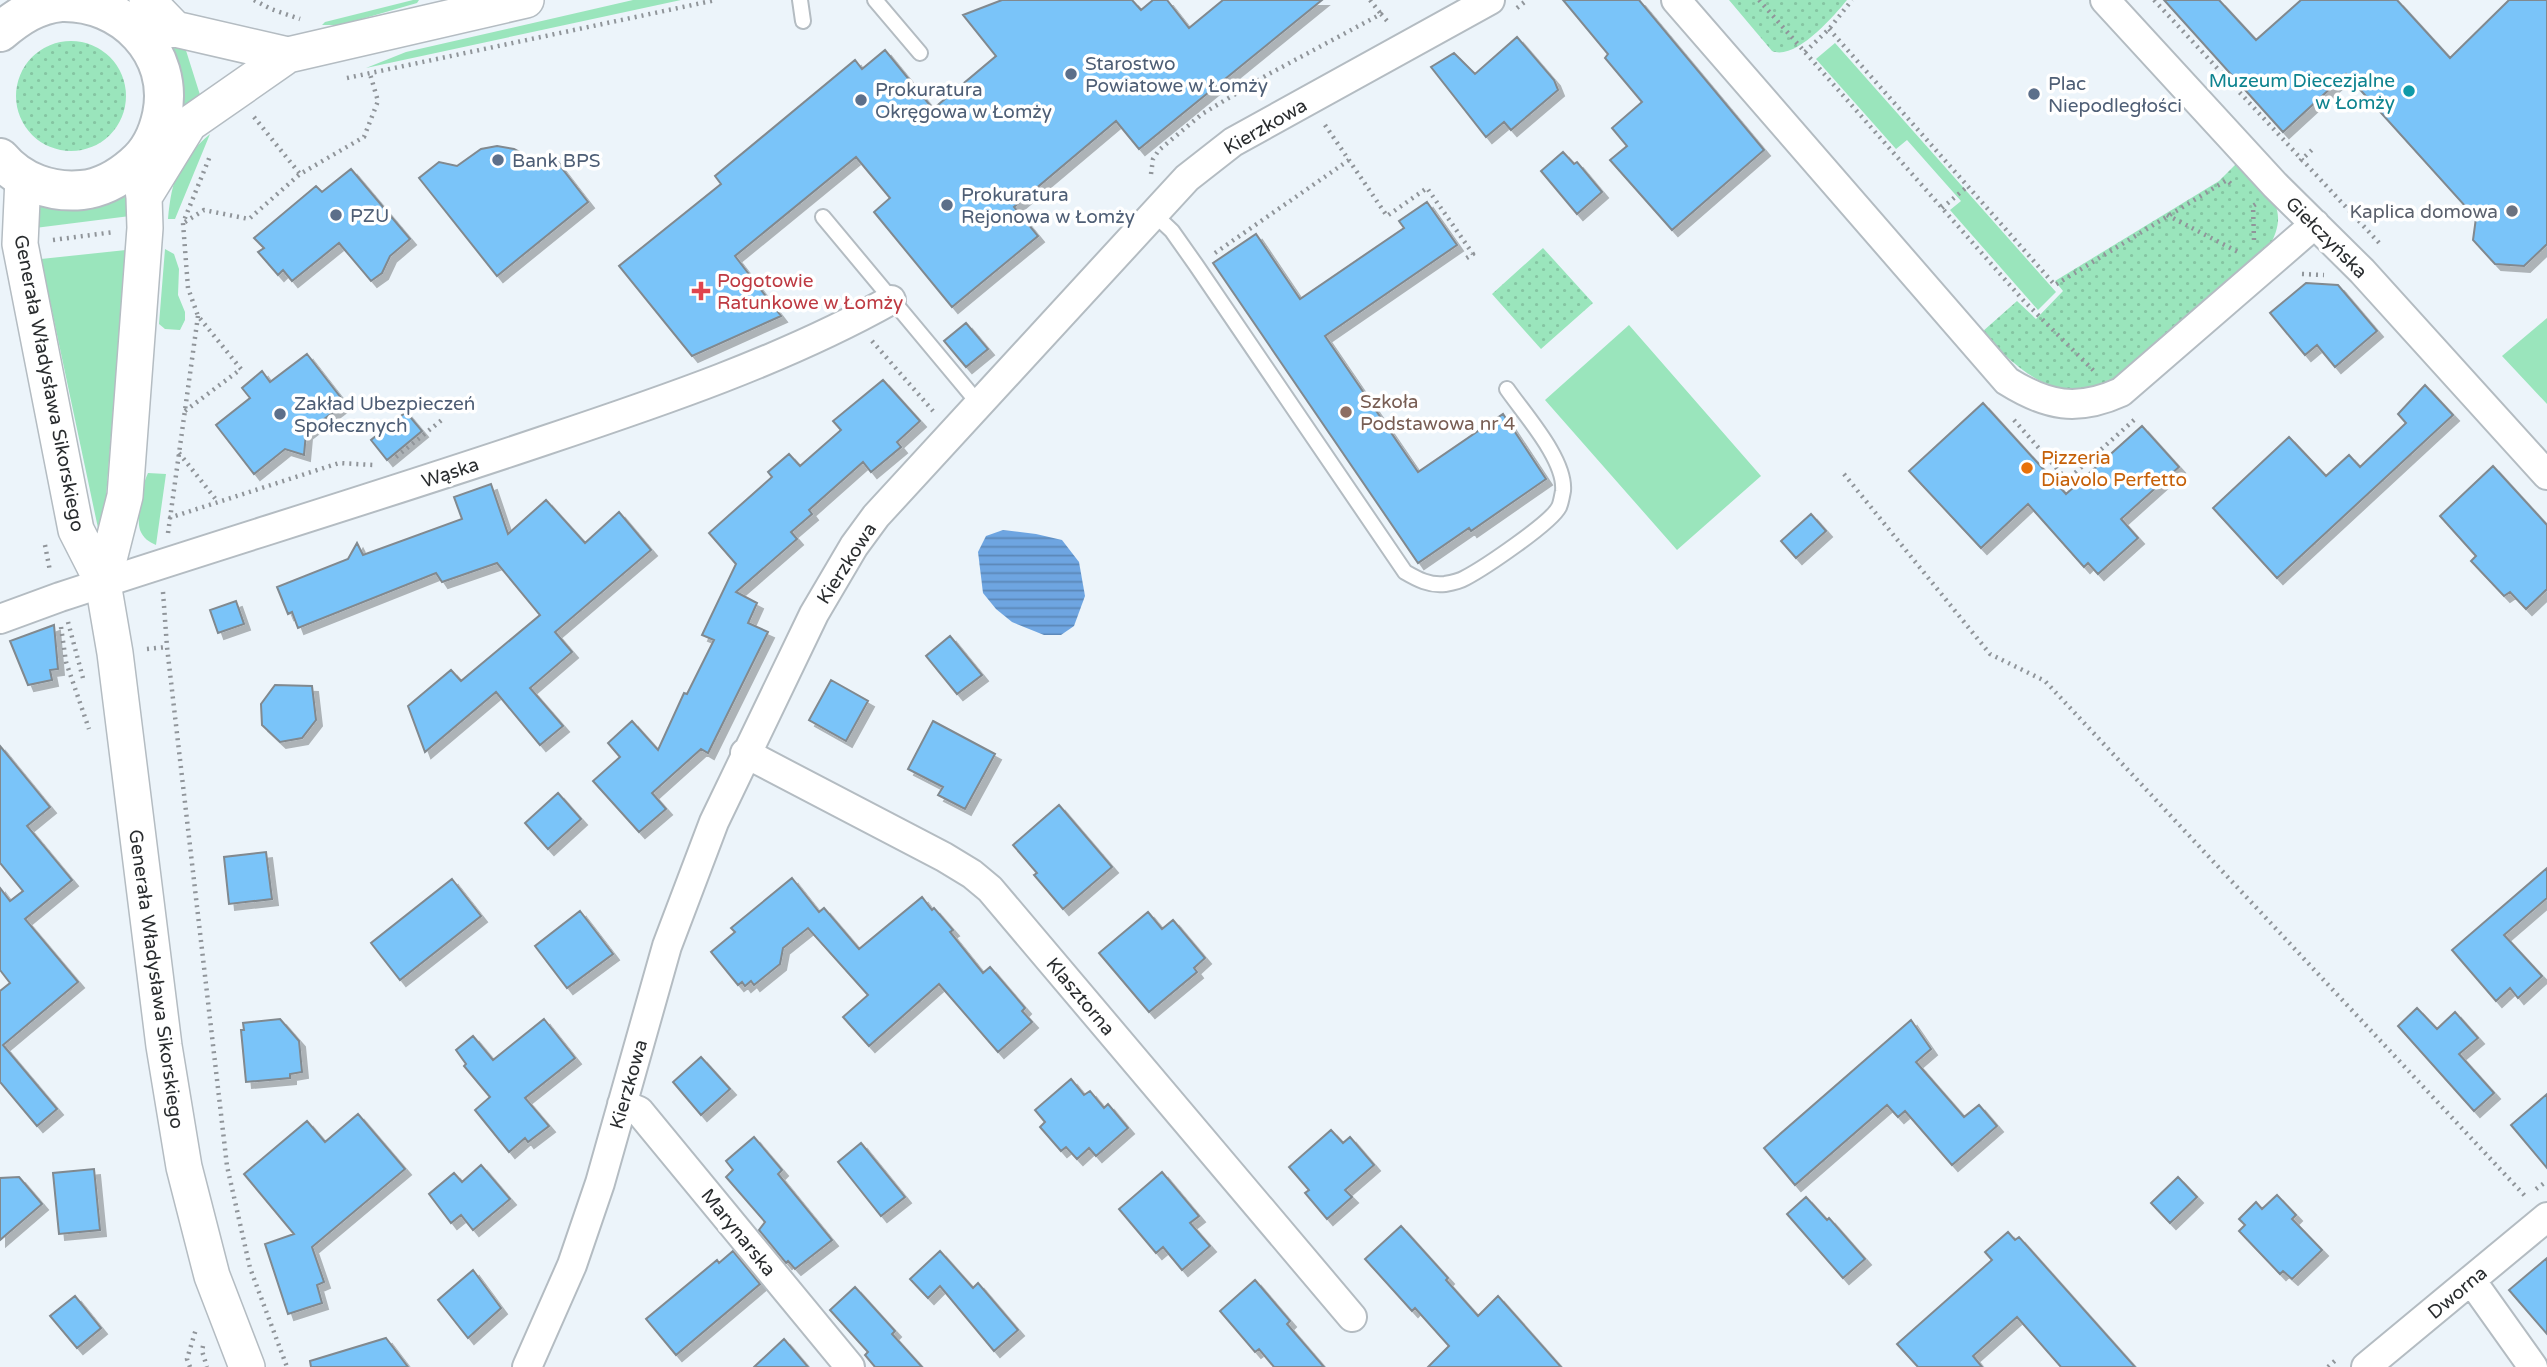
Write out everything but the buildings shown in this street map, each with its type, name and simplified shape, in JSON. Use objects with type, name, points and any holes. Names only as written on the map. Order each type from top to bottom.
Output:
[{"type":"main road","points":[[0,32],[37,7],[60,2],[82,2],[142,16],[163,78],[164,103],[174,126],[151,145],[143,195]]},
{"type":"main road","points":[[7,167],[42,186],[63,190],[84,190],[123,174],[143,195]]},
{"type":"street","points":[[174,126],[288,55],[526,0]]},
{"type":"street","points":[[1676,0],[2007,381],[2033,397],[2054,403],[2078,404],[2099,402],[2121,392],[2315,224]]},
{"type":"street","name":"Giełczyńska","points":[[2105,0],[2275,185],[2362,271],[2547,475]]},
{"type":"street","name":"Kierzkowa","points":[[527,1367],[572,1265],[600,1184],[667,946],[714,822],[814,614],[854,546],[876,516],[1187,178],[1233,142],[1499,7]]},
{"type":"street","points":[[142,16],[288,55]]},
{"type":"street","name":"Generała Władysława Sikorskiego","points":[[7,167],[13,229],[76,530],[103,583],[115,653],[164,1046],[184,1167],[212,1276],[246,1367]]},
{"type":"street","name":"Generała Władysława Sikorskiego","points":[[103,583],[125,496],[143,195]]},
{"type":"street","name":"Wąska","points":[[0,619],[103,583],[471,466],[693,388],[857,319],[891,300]]},
{"type":"street","name":"Klasztorna","points":[[745,753],[944,857],[990,889],[1352,1317]]},
{"type":"street","name":"Marynarska","points":[[622,1104],[639,1111],[850,1367]]},
{"type":"street","name":"Dworna","points":[[2366,1367],[2546,1218]]},
{"type":"street","points":[[2471,1280],[2533,1367]]},
{"type":"lane","points":[[800,0],[803,21]]},
{"type":"lane","points":[[875,0],[920,53]]},
{"type":"lane","points":[[1154,214],[1172,231],[1196,265],[1405,572],[1416,579],[1444,584],[1463,579],[1546,522],[1559,508],[1563,477],[1556,460],[1507,389]]},
{"type":"lane","points":[[823,217],[979,404]]},
{"type":"path","points":[[254,0],[304,20]]},
{"type":"path","points":[[334,79],[370,74],[716,0]]},
{"type":"path","points":[[1370,0],[1395,30]]},
{"type":"path","points":[[1499,7],[1527,0]]},
{"type":"path","points":[[1759,0],[2023,300],[2099,376]]},
{"type":"path","points":[[1805,52],[1829,29],[1852,0]]},
{"type":"path","points":[[2154,0],[2385,249]]},
{"type":"path","points":[[1150,181],[1153,159],[1159,149],[1202,114],[1267,75],[1381,14]]},
{"type":"path","points":[[1829,29],[2055,285],[2227,180],[2235,189]]},
{"type":"path","points":[[183,223],[204,210],[248,219],[300,174],[364,137],[377,101],[370,74]]},
{"type":"path","points":[[245,120],[264,110]]},
{"type":"path","points":[[253,116],[300,174]]},
{"type":"path","points":[[1321,119],[1387,216],[1427,188],[1473,254],[1465,259]]},
{"type":"path","points":[[2301,160],[2314,148]]},
{"type":"path","points":[[184,411],[242,369],[198,316],[188,288],[183,223],[211,153]]},
{"type":"path","points":[[1196,265],[1349,160]]},
{"type":"path","points":[[1942,208],[1968,186]]},
{"type":"path","points":[[13,229],[143,195],[183,223]]},
{"type":"path","points":[[2245,197],[2253,206]]},
{"type":"path","points":[[2167,215],[2250,258]]},
{"type":"path","points":[[2294,281],[2303,273],[2326,275]]},
{"type":"path","points":[[198,316],[169,518],[167,544],[173,583],[163,590],[167,647],[227,1166],[250,1268],[287,1367]]},
{"type":"path","points":[[395,458],[443,419]]},
{"type":"path","points":[[179,452],[218,502]]},
{"type":"path","points":[[169,518],[339,463],[386,465]]},
{"type":"path","points":[[1844,474],[1990,654],[2045,681],[2546,1218]]},
{"type":"green space","points":[[419,0],[417,3],[341,25],[322,25],[325,22]]},
{"type":"green space","points":[[633,0],[681,0],[366,68],[406,52]]},
{"type":"green space","points":[[1729,0],[1847,0],[1813,36],[1791,50],[1781,52],[1772,51]]},
{"type":"green space","points":[[160,37],[183,41],[201,98],[174,112]]},
{"type":"green space","points":[[71,41],[92,45],[110,57],[122,75],[126,96],[122,117],[110,135],[92,147],[71,151],[50,147],[32,135],[20,117],[16,96],[20,75],[32,57],[50,45]]},
{"type":"green space","points":[[1835,43],[2056,292],[2038,310],[1950,210],[1961,201],[1907,140],[1896,149],[1816,59]]},
{"type":"green space","points":[[210,134],[175,219],[168,219],[178,172],[190,153]]},
{"type":"green space","points":[[2239,161],[2267,191],[2277,210],[2275,234],[2268,249],[2126,373],[2105,385],[2085,390],[2065,390],[2029,375],[1982,332],[2017,301],[2036,319],[2063,291],[2055,281],[2219,181]]},
{"type":"green space","points":[[128,180],[130,216],[35,228],[28,190]]},
{"type":"green space","points":[[1543,248],[1593,303],[1541,349],[1492,294]]},
{"type":"green space","points":[[165,249],[174,254],[179,269],[178,295],[185,312],[185,320],[180,330],[165,329],[159,324]]},
{"type":"green space","points":[[126,250],[102,547],[41,259]]},
{"type":"green space","points":[[2547,318],[2547,404],[2502,356]]},
{"type":"green space","points":[[1629,325],[1761,476],[1677,550],[1545,400]]},
{"type":"green space","points":[[148,473],[166,474],[156,545],[145,537],[139,524],[140,501]]},
{"type":"water","points":[[1003,530],[1062,540],[1079,562],[1085,596],[1074,626],[1061,635],[1044,635],[1012,622],[996,609],[983,593],[978,552],[986,536]]},
{"type":"place","name":"Starostwo Powiatowe w Łomży","points":[[1071,74]]},
{"type":"place","name":"Muzeum Diecezjalne w Łomży","points":[[2409,91]]},
{"type":"place","name":"Plac Niepodległości","points":[[2034,94]]},
{"type":"place","name":"Prokuratura Okręgowa w Łomży","points":[[861,100]]},
{"type":"place","name":"Bank BPS","points":[[498,160]]},
{"type":"place","name":"Prokuratura Rejonowa w Łomży","points":[[947,205]]},
{"type":"place","name":"Kaplica domowa","points":[[2512,211]]},
{"type":"place","name":"PZU","points":[[336,215]]},
{"type":"place","name":"Pogotowie Ratunkowe w Łomży","points":[[701,291]]},
{"type":"place","name":"Szkoła Podstawowa nr 4","points":[[1346,412]]},
{"type":"place","name":"Zakład Ubezpieczeń Społecznych","points":[[280,414]]},
{"type":"place","name":"Pizzeria Diavolo Perfetto","points":[[2027,468]]}]
